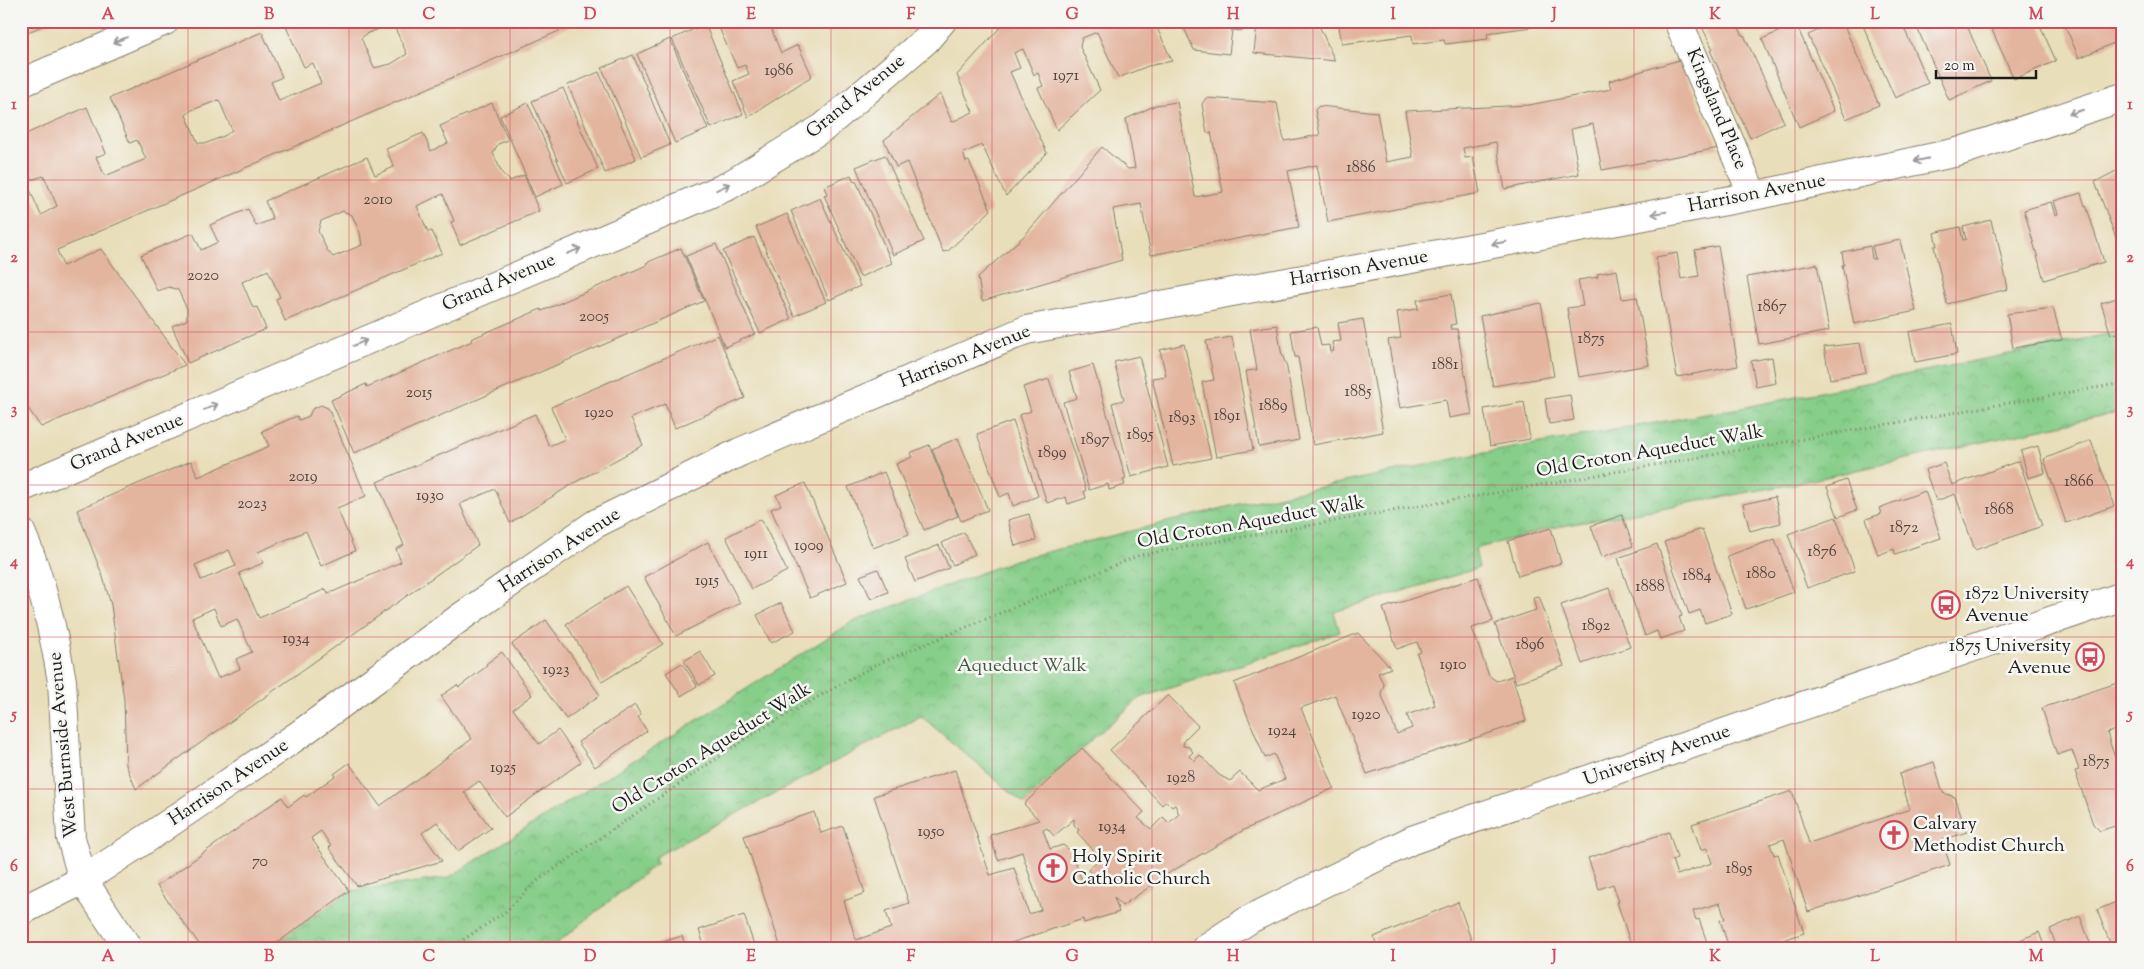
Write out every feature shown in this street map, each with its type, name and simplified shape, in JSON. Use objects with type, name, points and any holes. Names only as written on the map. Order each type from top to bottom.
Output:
[{"type":"street","points":[[21,83],[165,21]]},
{"type":"street","name":"Grand Avenue","points":[[21,488],[728,186],[824,127],[926,40],[942,21]]},
{"type":"street","name":"Kingsland Place","points":[[1678,21],[1753,196]]},
{"type":"street","name":"Harrison Avenue","points":[[21,911],[83,880],[152,835],[300,734],[461,617],[595,524],[740,452],[1026,330],[1753,196],[1958,152],[2123,97]]},
{"type":"street","name":"West Burnside Avenue","points":[[21,532],[45,598],[58,656],[62,681],[71,838],[83,880],[128,948]]},
{"type":"street","name":"University Avenue","points":[[1206,948],[1250,919],[1412,840],[2123,596]]},
{"type":"path","name":"Old Croton Aqueduct Walk","points":[[451,948],[505,912],[536,881],[754,733],[874,664],[1140,555],[2123,383]]},
{"type":"green space","name":"Aqueduct Walk","points":[[2123,331],[2123,411],[1794,484],[1551,528],[1475,549],[1479,568],[1334,612],[1340,632],[1140,698],[1082,748],[1024,804],[921,716],[655,857],[657,863],[551,948],[270,948],[349,891],[448,878],[852,622],[1015,560],[1239,504],[1473,455],[1746,407]]},
{"type":"building","points":[[21,21],[54,21],[21,35]]},
{"type":"building","points":[[452,21],[454,25],[462,21],[582,21],[57,250],[63,266],[101,249],[185,365],[41,427],[21,398],[21,136],[87,107],[106,153],[96,157],[105,176],[146,159],[137,140],[130,143],[110,98],[262,32],[282,77],[271,82],[279,101],[321,83],[313,63],[304,67],[284,22]],"holes":[[[393,24],[407,54],[391,64],[374,68],[361,38],[368,33]],[[219,100],[232,130],[226,135],[207,143],[198,143],[186,115],[192,110]],[[44,176],[57,206],[41,215],[26,181]]]},
{"type":"building","points":[[716,21],[768,21],[781,53],[798,45],[812,76],[748,117],[733,81],[749,74],[745,65],[737,68]]},
{"type":"building","points":[[1006,21],[1154,21],[1172,61],[1148,66],[1118,78],[1097,32],[1082,38],[1080,47],[1100,90],[1057,130],[1038,88],[1043,86],[1038,73],[1034,75],[1023,49],[1014,53],[1020,68],[1010,72],[1047,153],[1006,196],[982,145],[963,153],[966,162],[969,161],[991,210],[948,251],[943,252],[907,162],[896,167],[884,140],[940,94],[952,122],[973,112],[957,75]]},
{"type":"building","points":[[1181,21],[1317,21],[1335,61],[1254,53],[1257,24],[1244,23],[1243,31],[1232,30],[1229,54],[1194,50]]},
{"type":"building","points":[[1338,21],[1569,22],[1487,33],[1488,39],[1445,44],[1444,40],[1413,44],[1412,35],[1342,44]]},
{"type":"building","points":[[1699,21],[1741,21],[1737,24],[1744,35],[1784,122],[1750,138],[1710,50],[1713,49]]},
{"type":"building","points":[[1838,21],[1842,21],[1879,105],[1846,119],[1808,35]]},
{"type":"building","points":[[1861,21],[1901,21],[1928,83],[1895,98]]},
{"type":"building","points":[[1914,21],[1965,21],[1991,81],[1949,100]]},
{"type":"building","points":[[1988,21],[2038,21],[2056,61],[2014,79]]},
{"type":"building","points":[[2063,21],[2120,21],[2123,28],[2123,39],[2079,58]]},
{"type":"building","points":[[705,24],[743,114],[711,128],[672,39]]},
{"type":"building","points":[[1796,24],[1834,111],[1799,127],[1762,39]]},
{"type":"building","points":[[670,39],[708,129],[675,143],[637,54]]},
{"type":"building","points":[[633,55],[670,145],[641,157],[602,68]]},
{"type":"building","points":[[1679,60],[1719,148],[1602,170],[1593,124],[1571,129],[1579,174],[1505,189],[1496,142],[1463,148],[1465,158],[1473,157],[1480,193],[1328,222],[1317,165],[1288,171],[1299,227],[1151,255],[1141,204],[1113,209],[1122,260],[982,301],[978,277],[1025,235],[1102,147],[1128,169],[1135,168],[1126,119],[1156,105],[1177,102],[1195,197],[1223,192],[1211,132],[1207,133],[1202,104],[1206,98],[1277,103],[1284,141],[1320,135],[1315,110],[1319,106],[1377,112],[1386,162],[1413,157],[1405,111],[1529,105],[1611,89],[1609,81]]},
{"type":"building","points":[[599,72],[636,159],[605,173],[568,85]]},
{"type":"building","points":[[563,88],[598,169],[567,183],[532,101]]},
{"type":"building","points":[[492,103],[508,140],[498,144],[493,153],[502,173],[510,181],[524,175],[539,211],[460,245],[451,222],[454,221],[443,194],[417,206],[428,232],[432,231],[442,253],[285,321],[276,299],[280,297],[268,270],[242,282],[253,308],[257,307],[266,329],[188,363],[172,326],[187,320],[187,309],[178,290],[169,287],[157,291],[141,255],[193,233],[201,250],[218,242],[210,225],[248,209],[256,226],[273,219],[265,201],[367,157],[375,175],[394,167],[386,149],[423,133],[431,151],[448,143],[440,126]],"holes":[[[343,211],[352,215],[360,233],[362,245],[333,257],[327,250],[318,231],[321,221]]]},
{"type":"building","points":[[528,103],[563,184],[535,197],[500,116]]},
{"type":"building","points":[[885,155],[924,241],[893,255],[856,167]]},
{"type":"building","points":[[2116,171],[2123,172],[2123,248],[2120,249],[2095,182]]},
{"type":"building","points":[[851,175],[854,182],[856,181],[892,263],[860,277],[824,195],[827,194],[824,187]]},
{"type":"building","points":[[2081,193],[2104,262],[2044,280],[2024,210],[2051,202],[2055,215],[2058,214],[2054,201]]},
{"type":"building","points":[[820,198],[860,286],[829,300],[791,211]]},
{"type":"building","points":[[787,214],[826,302],[794,316],[756,227]]},
{"type":"building","points":[[1991,220],[1994,233],[1996,232],[2008,289],[1947,304],[1934,246],[1937,246],[1934,233],[1960,227],[1963,240],[1966,239],[1963,227]]},
{"type":"building","points":[[754,237],[791,319],[760,333],[723,251]]},
{"type":"building","points":[[1900,240],[1916,311],[1854,324],[1842,265],[1844,265],[1842,252],[1870,246],[1872,259],[1875,259],[1872,246]]},
{"type":"building","points":[[716,244],[755,334],[725,347],[686,256]]},
{"type":"building","points":[[1718,246],[1738,366],[1677,377],[1656,257],[1677,253],[1681,279],[1699,276],[1695,250]]},
{"type":"building","points":[[681,248],[704,301],[354,453],[331,400],[366,384],[367,387],[541,309],[542,311]]},
{"type":"building","points":[[1817,264],[1829,331],[1759,344],[1747,277]]},
{"type":"building","points":[[1617,270],[1622,299],[1637,297],[1649,365],[1579,377],[1567,308],[1583,306],[1578,280],[1598,277],[1597,274]]},
{"type":"building","points":[[1451,294],[1456,324],[1450,325],[1451,329],[1457,329],[1472,414],[1449,418],[1446,400],[1400,408],[1388,340],[1401,338],[1397,312],[1418,309],[1417,300]]},
{"type":"building","points":[[2123,296],[2123,331],[2111,335],[2101,303]]},
{"type":"building","points":[[1541,303],[1554,376],[1493,386],[1480,316]]},
{"type":"building","points":[[2053,308],[2062,340],[2013,348],[2007,314]]},
{"type":"building","points":[[1363,319],[1383,432],[1313,445],[1298,357],[1295,357],[1291,331],[1317,327],[1321,346],[1329,345],[1330,352],[1334,351],[1332,342],[1341,341],[1338,323]]},
{"type":"building","points":[[1952,324],[1957,354],[1915,362],[1909,332]]},
{"type":"building","points":[[1277,325],[1281,351],[1287,368],[1299,440],[1259,447],[1246,371],[1257,370],[1250,329]]},
{"type":"building","points":[[718,335],[745,398],[675,428],[665,404],[631,418],[643,445],[574,483],[510,523],[495,489],[460,504],[478,545],[136,789],[126,765],[124,700],[111,605],[103,577],[77,510],[191,461],[198,477],[269,446],[262,431],[297,416],[299,420],[309,416],[312,409],[321,405],[328,408],[366,496],[337,508],[355,551],[321,566],[306,531],[258,552],[263,563],[239,573],[259,618],[326,589],[328,594],[401,562],[396,549],[404,545],[377,482],[535,414],[549,446],[565,439],[551,407]],"holes":[[[229,550],[236,566],[201,580],[195,565]],[[214,608],[221,626],[237,619],[252,652],[236,659],[240,669],[218,678],[192,618]]]},
{"type":"building","points":[[1232,337],[1253,450],[1216,457],[1202,382],[1214,380],[1206,341]]},
{"type":"building","points":[[1860,343],[1866,372],[1830,379],[1824,347]]},
{"type":"building","points":[[1184,344],[1211,458],[1173,466],[1152,378],[1166,376],[1160,350]]},
{"type":"building","points":[[1139,356],[1168,467],[1131,477],[1112,403],[1124,400],[1114,362]]},
{"type":"building","points":[[1772,357],[1776,383],[1756,387],[1751,361]]},
{"type":"building","points":[[1093,365],[1126,479],[1123,480],[1125,485],[1109,490],[1108,484],[1089,490],[1063,402],[1077,398],[1069,372]]},
{"type":"building","points":[[1049,379],[1086,490],[1084,491],[1086,498],[1068,504],[1066,497],[1047,503],[1019,415],[1031,411],[1023,387]]},
{"type":"building","points":[[1570,395],[1574,420],[1549,424],[1545,399]]},
{"type":"building","points":[[1524,402],[1530,439],[1490,446],[1484,409]]},
{"type":"building","points":[[1013,421],[1038,496],[1013,506],[1009,493],[1000,497],[977,434]]},
{"type":"building","points":[[958,438],[988,510],[961,521],[932,449]]},
{"type":"building","points":[[2091,440],[2114,506],[2066,523],[2044,459]]},
{"type":"building","points":[[929,445],[958,516],[924,530],[896,464],[912,457],[910,453]]},
{"type":"building","points":[[2038,446],[2045,473],[2028,478],[2021,451]]},
{"type":"building","points":[[2019,461],[2042,526],[1975,550],[1955,494],[1936,501],[1925,470],[1944,463],[1952,485]]},
{"type":"building","points":[[884,472],[909,534],[873,548],[848,487]]},
{"type":"building","points":[[1846,480],[1857,510],[1838,517],[1827,487]]},
{"type":"building","points":[[805,483],[847,582],[810,598],[771,509],[781,505],[776,495]]},
{"type":"building","points":[[1925,491],[1941,538],[1895,554],[1894,549],[1878,555],[1866,519],[1881,514],[1879,508]]},
{"type":"building","points":[[1775,497],[1781,523],[1750,531],[1743,504]]},
{"type":"building","points":[[1029,514],[1036,540],[1015,546],[1008,520]]},
{"type":"building","points":[[1622,515],[1633,546],[1602,557],[1591,526]]},
{"type":"building","points":[[1836,517],[1855,571],[1807,588],[1788,534]]},
{"type":"building","points":[[761,519],[787,571],[752,589],[726,537]]},
{"type":"building","points":[[1551,528],[1561,563],[1518,576],[1508,541]]},
{"type":"building","points":[[1702,529],[1732,614],[1705,623],[1700,610],[1689,614],[1664,542]]},
{"type":"building","points":[[964,532],[975,554],[953,565],[942,543]]},
{"type":"building","points":[[1775,539],[1794,592],[1746,609],[1727,556]]},
{"type":"building","points":[[708,542],[740,603],[676,636],[644,577]]},
{"type":"building","points":[[1657,544],[1682,616],[1679,617],[1684,631],[1660,639],[1657,631],[1645,636],[1618,558]]},
{"type":"building","points":[[939,545],[949,568],[915,582],[905,559]]},
{"type":"building","points":[[878,569],[888,592],[871,599],[860,576]]},
{"type":"building","points":[[1478,577],[1493,621],[1472,628],[1489,676],[1497,681],[1512,676],[1526,721],[1367,774],[1335,695],[1301,708],[1334,788],[1244,830],[1172,871],[1122,906],[1114,897],[1119,912],[1084,923],[1083,919],[996,948],[781,948],[744,836],[814,812],[821,833],[843,826],[865,893],[844,901],[856,940],[891,928],[886,911],[909,903],[874,796],[955,770],[990,875],[1014,868],[1029,914],[1041,910],[1022,852],[998,860],[990,835],[1039,820],[1024,804],[1082,748],[1144,812],[1138,818],[1151,829],[1163,817],[1169,823],[1179,814],[1175,805],[1172,807],[1166,801],[1162,805],[1110,750],[1168,695],[1198,726],[1184,740],[1183,746],[1189,747],[1193,752],[1189,756],[1194,761],[1200,755],[1219,775],[1230,781],[1240,772],[1258,790],[1285,779],[1274,754],[1265,758],[1234,683],[1358,633],[1391,668],[1378,673],[1384,685],[1381,693],[1397,734],[1412,728],[1407,715],[1435,705],[1417,654],[1421,652],[1417,642],[1397,649],[1383,608]],"holes":[[[1074,819],[1074,825],[1079,830],[1077,832],[1100,858],[1088,870],[1094,877],[1082,881],[1072,852],[1063,845],[1050,849],[1043,830],[1047,828],[1054,836]]]},
{"type":"building","points":[[626,586],[663,644],[602,682],[566,624]]},
{"type":"building","points":[[1609,588],[1630,647],[1582,664],[1561,605]]},
{"type":"building","points":[[1539,596],[1564,666],[1516,683],[1495,624],[1536,610],[1533,597]]},
{"type":"building","points":[[781,603],[795,631],[771,643],[757,615]]},
{"type":"building","points":[[546,620],[600,695],[566,719],[512,644]]},
{"type":"building","points":[[700,651],[715,676],[699,685],[684,661]]},
{"type":"building","points":[[502,652],[532,695],[513,709],[539,744],[558,730],[581,762],[505,817],[479,781],[464,792],[491,828],[458,851],[437,822],[422,833],[442,861],[357,886],[329,848],[331,846],[321,831],[311,838],[349,891],[270,948],[202,948],[157,886],[282,797],[288,807],[304,795],[306,797],[335,776],[334,774],[349,763],[380,806],[472,739],[441,696],[457,685],[459,687]]},
{"type":"building","points":[[682,663],[697,686],[681,696],[666,673]]},
{"type":"building","points":[[2123,681],[2123,727],[2107,733],[2119,771],[2123,769],[2123,823],[2100,831],[2093,824],[2075,771],[2079,770],[2072,750],[2057,755],[2042,708]]},
{"type":"building","points":[[635,705],[641,715],[638,717],[647,731],[595,767],[578,742]]},
{"type":"building","points":[[1934,762],[1943,793],[1955,797],[1967,832],[1942,840],[1950,865],[1808,912],[1784,839],[1770,844],[1774,855],[1778,854],[1804,933],[1759,948],[1729,948],[1720,920],[1725,919],[1720,903],[1693,911],[1696,920],[1699,919],[1709,948],[1632,948],[1613,884],[1599,889],[1588,858],[1669,832],[1677,858],[1672,860],[1677,875],[1712,863],[1707,848],[1701,850],[1692,824],[1792,791],[1809,843],[1910,809],[1899,774]]},
{"type":"building","points":[[2123,899],[2123,948],[2112,948],[2097,910]]},
{"type":"building","points":[[1458,902],[1474,948],[1377,948],[1374,937]]},
{"type":"building","points":[[744,915],[755,948],[705,948],[699,930]]},
{"type":"building","points":[[2080,916],[2092,948],[2057,948],[2050,929]]},
{"type":"building","points":[[2039,932],[2045,948],[2012,948],[2010,944]]},
{"type":"building","points":[[682,936],[686,948],[646,948],[646,947]]},
{"type":"place","name":"1872 University Avenue","points":[[1946,605]]},
{"type":"place","name":"1875 University Avenue","points":[[2090,657]]},
{"type":"place","name":"Calvary Methodist Church","points":[[1894,835]]},
{"type":"place","name":"Holy Spirit Catholic Church","points":[[1053,868]]}]
